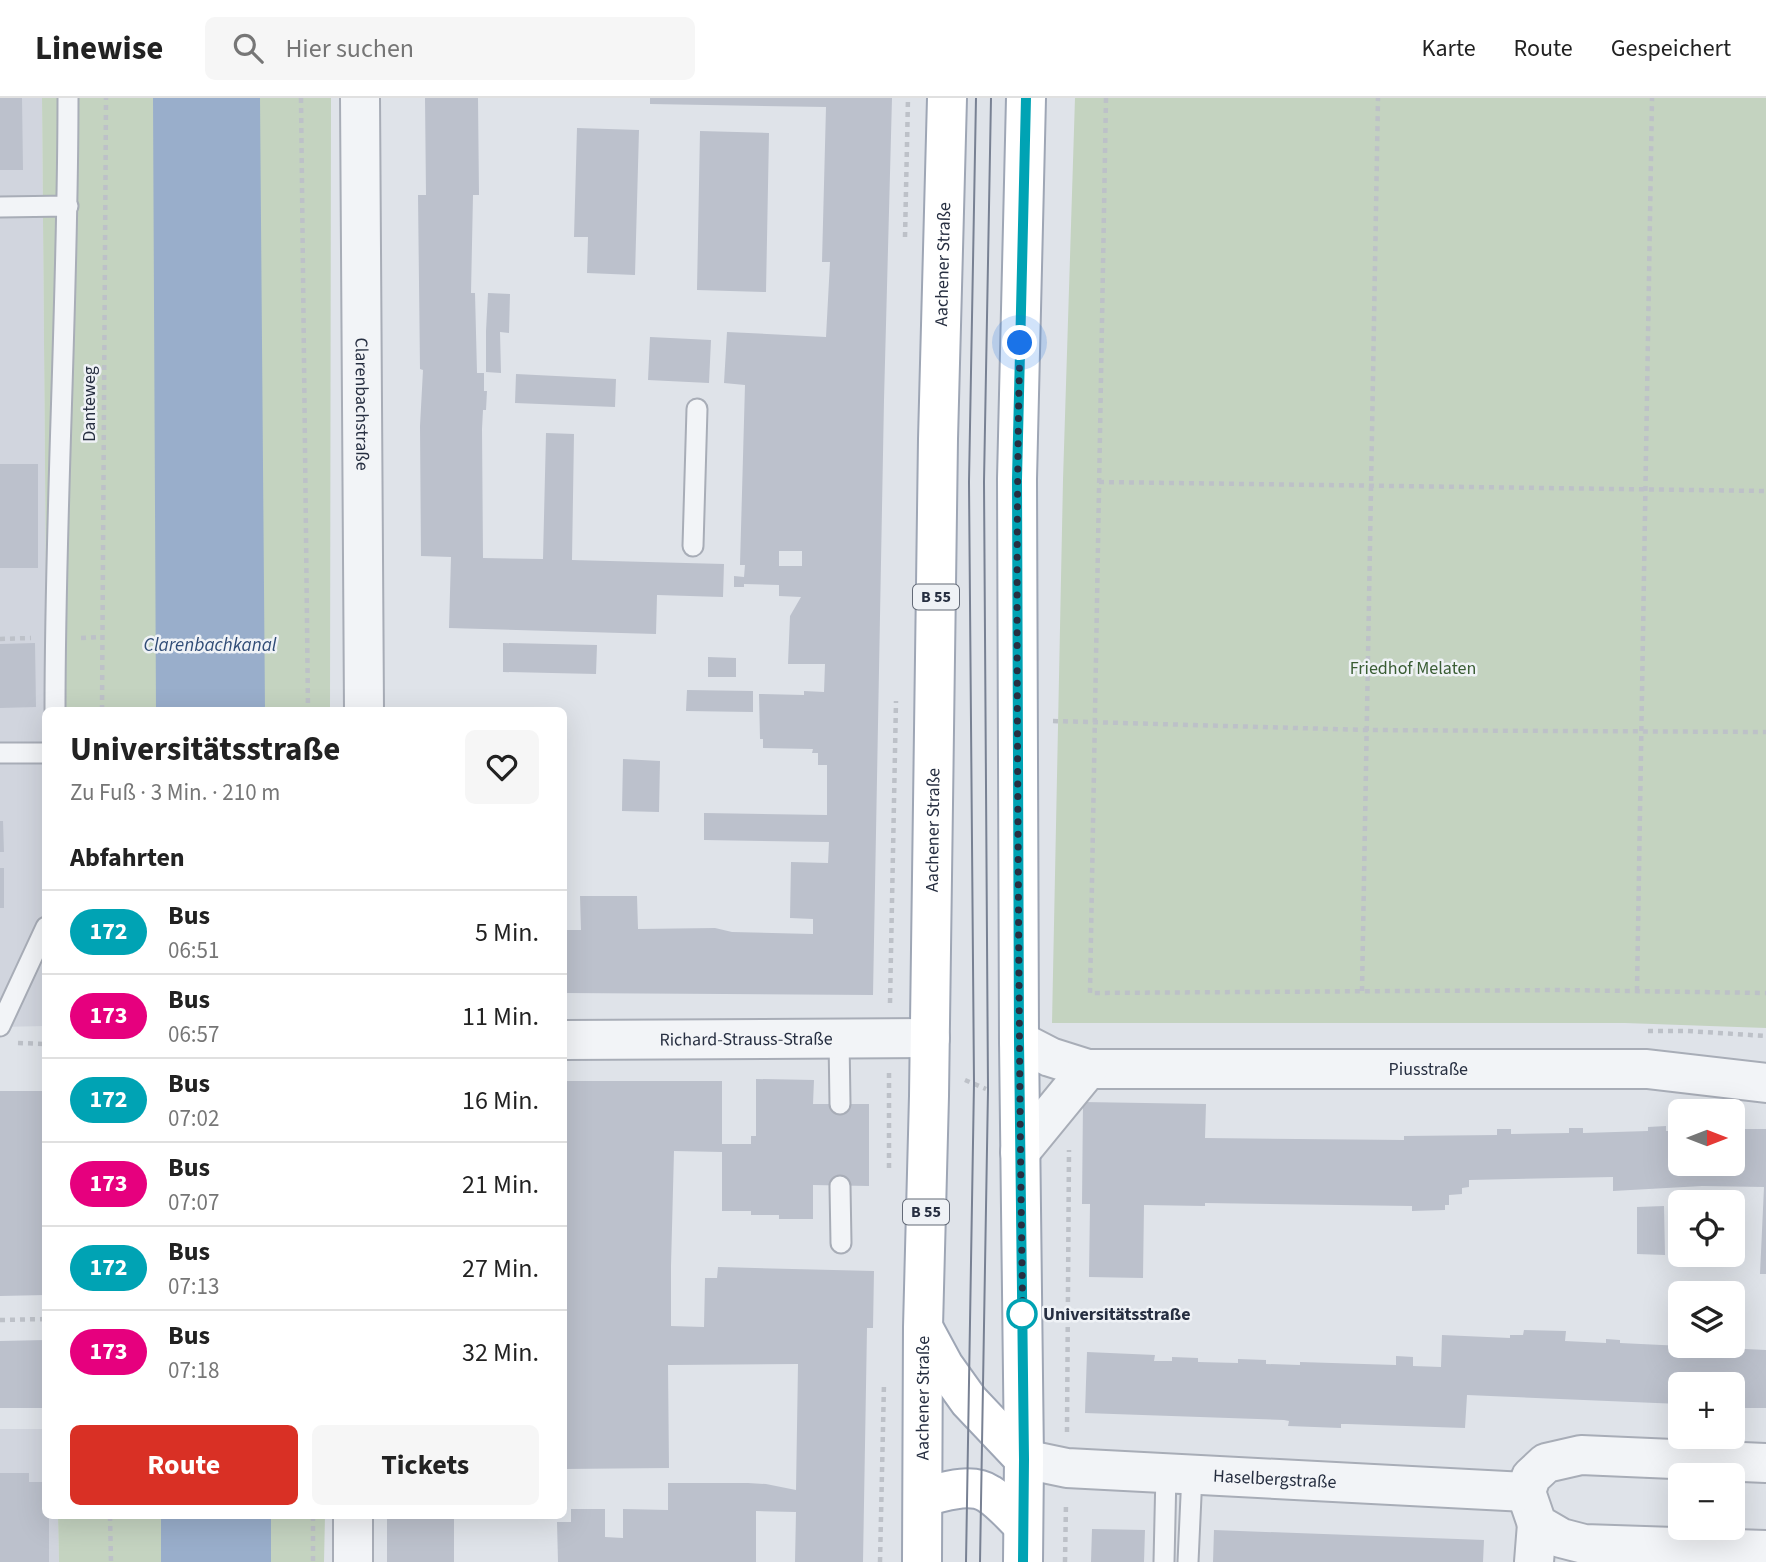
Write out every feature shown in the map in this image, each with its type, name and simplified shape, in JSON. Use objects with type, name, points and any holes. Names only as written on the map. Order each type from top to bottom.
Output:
[{"type":"main road","name":"Aachener Straße","points":[[922,1562],[923,1327],[944,1087],[930,1038],[938,439],[947,98]]},
{"type":"main road","points":[[1023,1544],[1017,479],[1026,98]]},
{"type":"main road","points":[[923,1327],[944,1366],[969,1401],[1024,1459]]},
{"type":"main road","points":[[923,1497],[952,1490],[981,1489],[992,1495],[1023,1544]]},
{"type":"street","name":"Clarenbachstraße","points":[[360,98],[364,707]]},
{"type":"street","name":"Richard-Strauss-Straße","points":[[579,1040],[930,1038]]},
{"type":"street","name":"Piusstraße","points":[[1019,1041],[1050,1056],[1088,1069],[1647,1069],[1766,1083]]},
{"type":"street","points":[[1020,1152],[1088,1069]]},
{"type":"street","points":[[1534,1562],[1531,1477],[1546,1463],[1581,1455],[1766,1463]]},
{"type":"street","name":"Haselbergstraße","points":[[1024,1459],[1067,1468],[1179,1474],[1532,1508],[1561,1538],[1584,1544],[1766,1550]]},
{"type":"street","points":[[353,1519],[353,1562]]},
{"type":"lane","points":[[55,707],[68,206],[68,98]]},
{"type":"lane","points":[[0,207],[68,206]]},
{"type":"lane","points":[[694,546],[697,409]]},
{"type":"lane","points":[[0,753],[42,753]]},
{"type":"lane","points":[[0,1026],[42,936]]},
{"type":"lane","points":[[839,1039],[840,1104]]},
{"type":"lane","points":[[840,1186],[841,1243]]},
{"type":"lane","points":[[1164,1562],[1179,1474]]},
{"type":"lane","points":[[1179,1474],[1188,1562]]},
{"type":"path","name":"Danteweg","points":[[102,707],[106,98]]},
{"type":"path","points":[[301,98],[308,707]]},
{"type":"path","points":[[905,249],[908,98]]},
{"type":"path","points":[[1105,98],[1090,993],[1766,993]]},
{"type":"path","points":[[1362,991],[1378,98]]},
{"type":"path","points":[[1637,991],[1652,98]]},
{"type":"path","points":[[1099,482],[1766,491]]},
{"type":"path","points":[[889,1174],[896,691]]},
{"type":"path","points":[[1094,722],[1366,730],[1766,732]]},
{"type":"path","points":[[889,1078],[995,1093]]},
{"type":"path","points":[[0,1320],[42,1320]]},
{"type":"path","points":[[880,1562],[885,1381]]},
{"type":"path","points":[[110,1519],[111,1562]]},
{"type":"path","points":[[313,1519],[313,1562]]},
{"type":"shaded area","points":[[0,98],[42,98],[47,707],[42,707],[42,1026],[0,1027]]},
{"type":"shaded area","points":[[0,1429],[42,1429],[42,1519],[58,1519],[59,1562],[0,1562]]},
{"type":"green space","points":[[42,98],[331,98],[330,707],[47,707]]},
{"type":"green space","name":"Friedhof Melaten","points":[[1075,98],[1766,98],[1766,1028],[1625,1023],[1052,1023],[1063,480]]},
{"type":"green space","points":[[58,1519],[325,1519],[324,1562],[59,1562]]},
{"type":"water","name":"Clarenbachkanal","points":[[153,98],[260,98],[265,707],[156,707]]},
{"type":"water","points":[[161,1519],[271,1519],[271,1562],[161,1562]]},
{"type":"building","points":[[0,98],[22,98],[23,170],[0,170]]},
{"type":"building","points":[[425,98],[478,98],[479,195],[473,195],[471,293],[475,293],[477,373],[484,373],[484,391],[487,391],[482,429],[483,558],[543,559],[546,433],[574,434],[572,560],[724,564],[723,597],[657,595],[656,634],[449,628],[451,557],[421,556],[420,426],[423,370],[420,369],[418,195],[426,195]]},
{"type":"building","points":[[650,98],[892,98],[873,995],[567,993],[567,930],[581,930],[580,896],[637,896],[638,929],[715,928],[732,932],[813,934],[813,919],[790,918],[791,862],[828,863],[829,842],[704,840],[704,813],[827,815],[827,765],[818,765],[818,753],[812,753],[813,749],[763,748],[763,739],[760,739],[759,694],[804,695],[804,691],[824,692],[825,664],[788,664],[790,616],[801,597],[779,596],[779,585],[744,584],[744,587],[734,587],[734,576],[744,577],[745,565],[740,565],[745,385],[724,383],[727,332],[826,337],[830,262],[822,262],[826,107],[650,104]],"holes":[[[779,551],[802,551],[802,566],[779,566]]]},
{"type":"building","points":[[577,128],[639,130],[635,275],[587,273],[588,237],[574,237]]},
{"type":"building","points":[[700,131],[769,133],[766,292],[697,290]]},
{"type":"building","points":[[488,293],[510,294],[509,333],[500,332],[501,373],[486,372]]},
{"type":"building","points":[[650,337],[711,340],[709,383],[648,380]]},
{"type":"building","points":[[516,374],[616,379],[615,407],[515,403]]},
{"type":"building","points":[[0,464],[38,464],[38,568],[0,568]]},
{"type":"building","points":[[35,643],[36,707],[0,708],[0,644]]},
{"type":"building","points":[[503,643],[597,645],[596,674],[503,672]]},
{"type":"building","points":[[708,657],[736,658],[736,677],[708,677]]},
{"type":"building","points":[[687,690],[753,691],[753,712],[686,711]]},
{"type":"building","points":[[623,759],[660,761],[659,812],[622,811]]},
{"type":"building","points":[[0,821],[3,821],[4,852],[0,852]]},
{"type":"building","points":[[0,868],[4,868],[4,908],[0,908]]},
{"type":"building","points":[[756,1079],[814,1080],[813,1104],[869,1104],[869,1186],[813,1185],[813,1219],[779,1219],[779,1215],[751,1215],[751,1211],[722,1211],[722,1152],[674,1151],[671,1326],[704,1327],[705,1278],[717,1278],[718,1267],[874,1271],[873,1328],[867,1328],[863,1562],[795,1562],[796,1512],[756,1511],[756,1562],[558,1562],[557,1522],[571,1522],[571,1509],[605,1509],[605,1537],[623,1538],[623,1509],[668,1510],[668,1483],[748,1483],[796,1490],[798,1364],[668,1365],[669,1468],[567,1469],[567,1081],[722,1081],[722,1144],[751,1144],[751,1136],[756,1136]]},
{"type":"building","points":[[0,1091],[42,1091],[42,1295],[0,1296]]},
{"type":"building","points":[[1083,1102],[1206,1104],[1205,1138],[1404,1140],[1404,1136],[1497,1135],[1497,1129],[1511,1129],[1511,1134],[1569,1133],[1569,1128],[1583,1128],[1583,1133],[1648,1131],[1648,1127],[1666,1126],[1668,1176],[1745,1176],[1745,1129],[1766,1129],[1766,1274],[1760,1274],[1764,1187],[1702,1186],[1613,1191],[1613,1177],[1469,1180],[1469,1187],[1462,1188],[1462,1194],[1449,1195],[1449,1205],[1445,1205],[1445,1210],[1412,1211],[1412,1206],[1205,1203],[1205,1206],[1144,1205],[1143,1278],[1089,1277],[1090,1204],[1082,1204]]},
{"type":"building","points":[[1664,1206],[1665,1255],[1637,1254],[1637,1207]]},
{"type":"building","points":[[1524,1330],[1566,1331],[1565,1341],[1606,1343],[1606,1339],[1620,1340],[1620,1343],[1668,1345],[1668,1358],[1745,1358],[1745,1349],[1766,1350],[1766,1408],[1745,1408],[1745,1372],[1668,1372],[1668,1403],[1467,1395],[1465,1428],[1347,1424],[1341,1424],[1341,1428],[1288,1426],[1289,1421],[1284,1420],[1085,1413],[1087,1352],[1155,1355],[1154,1361],[1172,1361],[1172,1357],[1198,1358],[1198,1362],[1238,1363],[1238,1359],[1266,1360],[1266,1364],[1300,1365],[1300,1362],[1396,1365],[1396,1356],[1413,1357],[1413,1366],[1441,1367],[1442,1335],[1510,1338],[1510,1335],[1523,1335]]},
{"type":"building","points":[[42,1340],[42,1408],[0,1408],[0,1341]]},
{"type":"building","points":[[0,1473],[29,1473],[29,1482],[42,1482],[42,1519],[49,1519],[49,1562],[0,1562]]},
{"type":"building","points":[[387,1519],[454,1519],[454,1562],[387,1562]]},
{"type":"building","points":[[1092,1529],[1145,1530],[1144,1562],[1091,1562]]},
{"type":"building","points":[[1214,1530],[1484,1540],[1483,1562],[1213,1562]]},
{"type":"tram line","points":[[966,1562],[974,1083],[969,482],[976,98]]},
{"type":"tram line","points":[[980,1562],[988,1090],[984,482],[991,98]]},
{"type":"bus line","name":"172","points":[[1023,1562],[1017,479],[1026,98]]},
{"type":"place","name":"Universitätsstraße","points":[[1022,1314]]},
{"type":"route","points":[[1020,343],[1017,694],[1023,1326],[1022,1314]]}]
